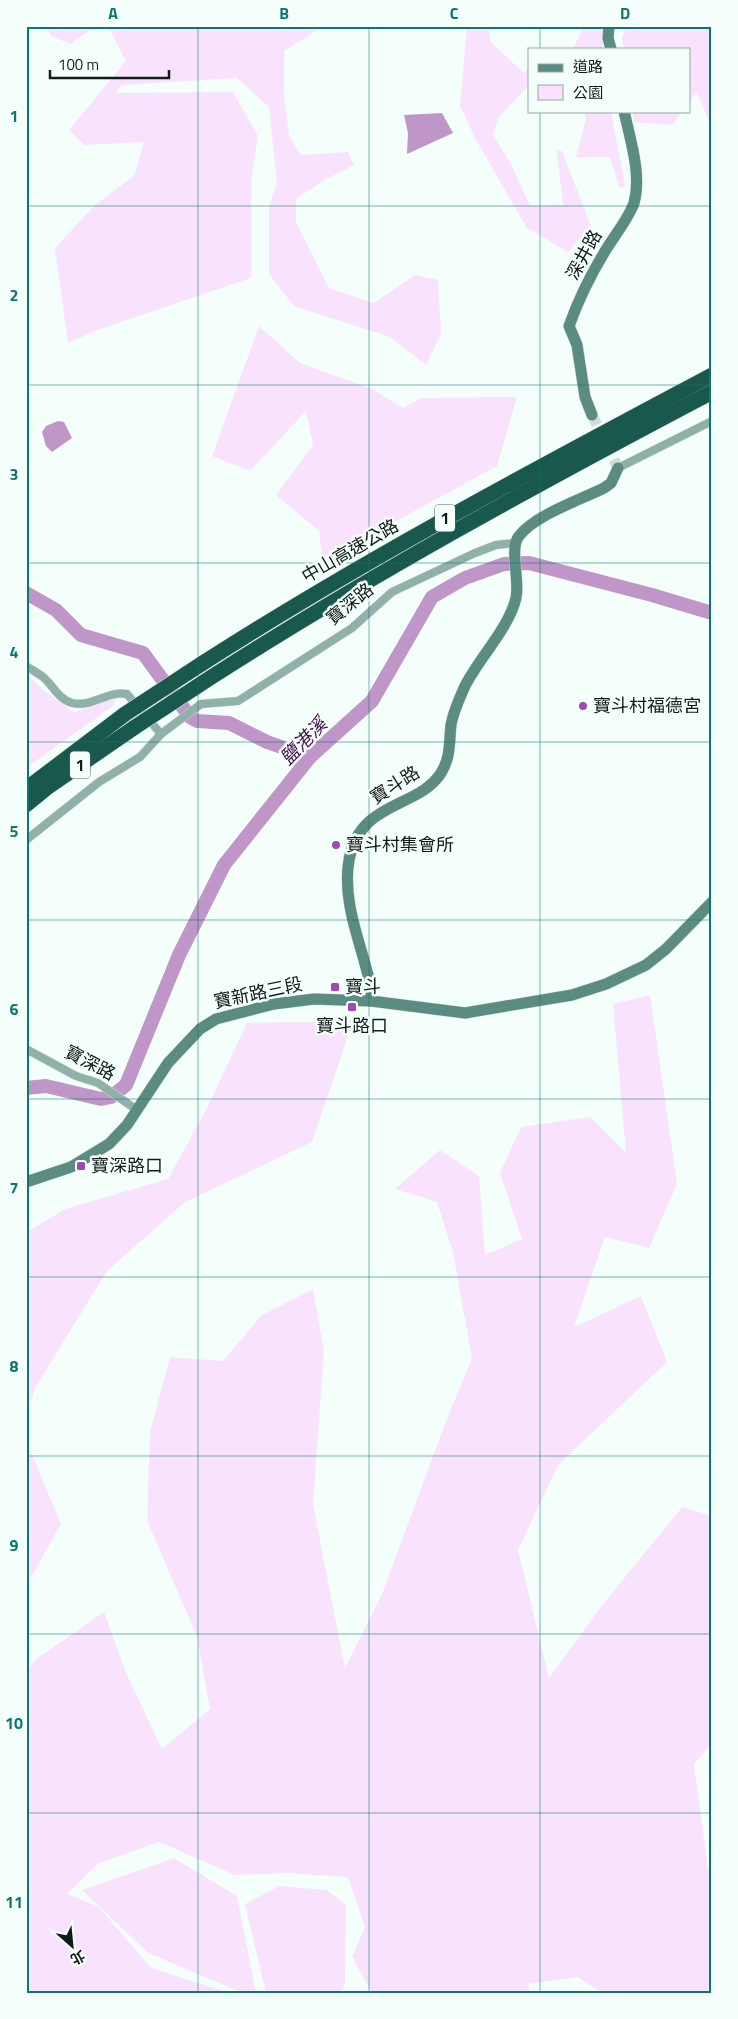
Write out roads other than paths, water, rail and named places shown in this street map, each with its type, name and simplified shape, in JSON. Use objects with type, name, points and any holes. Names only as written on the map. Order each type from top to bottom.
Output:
[{"type":"highway","name":"中山高速公路","points":[[26,789],[125,714],[265,623],[470,504],[712,375]]},
{"type":"highway","name":"中山高速公路","points":[[26,805],[48,786],[135,727],[310,614],[556,474],[712,392]]},
{"type":"street","points":[[609,26],[608,38],[611,48]]},
{"type":"street","name":"深井路","points":[[592,416],[585,397],[577,345],[569,326],[576,306],[602,255],[633,204],[636,187],[634,160],[624,112]]},
{"type":"street","points":[[514,543],[525,529],[534,522],[611,483],[618,468],[712,421]]},
{"type":"street","name":"寶斗路","points":[[371,1001],[369,980],[349,899],[348,871],[352,850],[363,828],[371,821],[427,786],[441,773],[448,757],[452,720],[465,686],[513,607],[518,578],[514,543]]},
{"type":"street","name":"寶深路","points":[[26,840],[99,782],[140,757],[160,734],[201,704],[238,701],[352,628],[392,592],[475,553],[496,545],[514,543]]},
{"type":"street","points":[[26,666],[42,676],[56,693],[72,702],[81,703],[118,693],[127,694],[160,734]]},
{"type":"street","name":"寶新路三段","points":[[26,1182],[71,1167],[94,1154],[118,1135],[168,1063],[200,1029],[216,1018],[295,1000],[331,998],[465,1013],[590,990],[622,977],[653,960],[712,902]]},
{"type":"street","name":"寶深路","points":[[26,1049],[76,1076],[98,1083],[137,1110]]},
{"type":"waterway","name":"鹽港溪","points":[[26,1088],[46,1086],[101,1099],[111,1097],[126,1085],[179,955],[224,865],[310,757],[372,701],[432,597],[465,578],[504,564],[529,563],[652,595],[712,613]]},
{"type":"waterway","points":[[26,593],[56,610],[81,635],[143,653],[190,717],[197,721],[229,723],[267,742],[310,757]]},
{"type":"tunnel","points":[[592,415],[618,468]]},
{"type":"place","name":"寶斗村福德宮","points":[[583,706]]},
{"type":"place","name":"寶斗村集會所","points":[[336,845]]},
{"type":"place","name":"寶斗","points":[[335,987]]},
{"type":"place","name":"寶斗路口","points":[[352,1007]]},
{"type":"place","name":"寶深路口","points":[[81,1166]]}]
